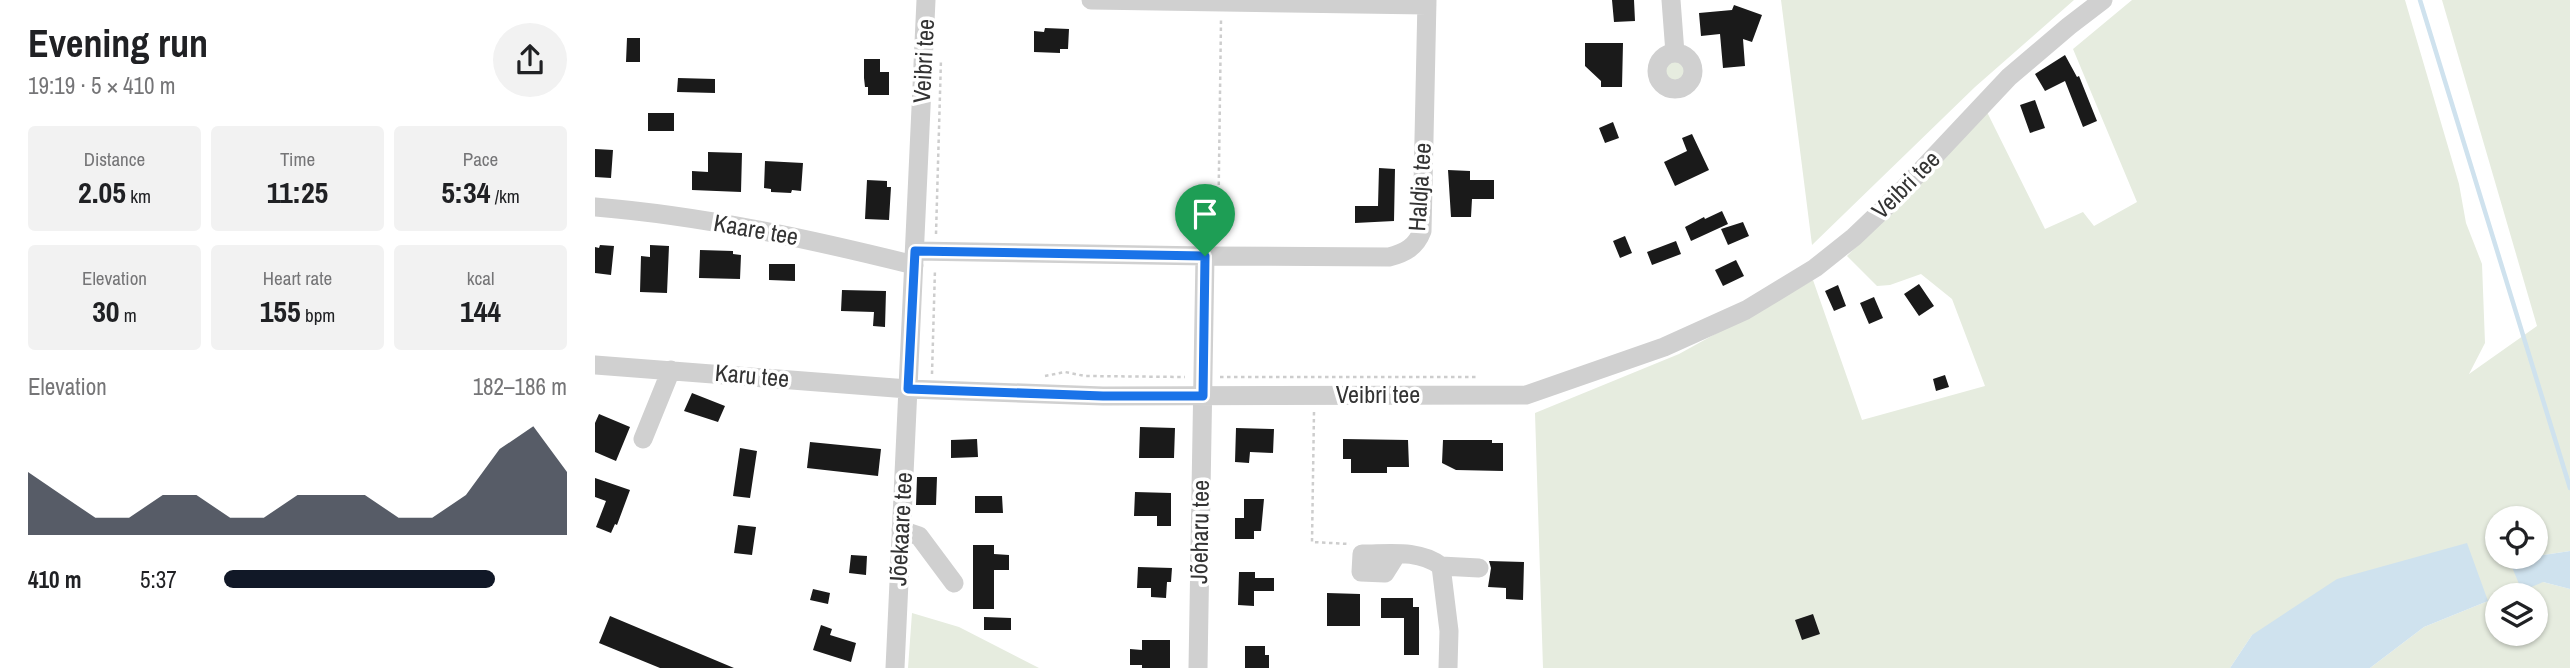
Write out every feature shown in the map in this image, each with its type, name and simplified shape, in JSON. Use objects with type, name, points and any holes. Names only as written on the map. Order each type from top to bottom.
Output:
[{"type":"street","name":"Veibri tee","points":[[926,0],[908,389],[1103,396],[1527,395],[1664,348],[1746,310],[1815,268],[1854,237],[1897,196],[2009,77],[2103,0]]},
{"type":"street","points":[[1091,0],[1427,2]]},
{"type":"street","points":[[1671,0],[1675,53]]},
{"type":"street","name":"Haldja tee","points":[[915,258],[1389,257],[1406,251],[1418,240],[1422,231],[1427,2]]},
{"type":"street","name":"Kaare tee","points":[[595,207],[645,211],[915,258]]},
{"type":"street","points":[[1203,396],[1212,256]]},
{"type":"street","name":"Karu tee","points":[[595,365],[908,389]]},
{"type":"street","points":[[643,439],[671,370]]},
{"type":"street","name":"Jõekaare tee","points":[[895,668],[908,389]]},
{"type":"street","name":"Jõeharu tee","points":[[1198,668],[1203,396]]},
{"type":"street","points":[[901,530],[919,536],[954,583]]},
{"type":"street","points":[[1397,554],[1419,555],[1441,566],[1479,568]]},
{"type":"street","points":[[1441,566],[1449,631],[1448,668]]},
{"type":"path","points":[[1212,256],[1221,2]]},
{"type":"path","points":[[1314,406],[1312,542],[1359,544]]},
{"type":"shaded area","points":[[1781,0],[2074,0],[1975,87],[1812,245]]},
{"type":"shaded area","points":[[2132,0],[2405,0],[2459,184],[2466,223],[2482,264],[2485,343],[2469,374],[2537,326],[2442,0],[2570,0],[2570,551],[2548,554],[2548,506],[2485,506],[2485,569],[2522,569],[2547,583],[2485,583],[2485,601],[2252,635],[2230,668],[1543,668],[1535,413],[1679,354],[1813,280],[1862,420],[1985,386],[1952,299],[1921,274],[1890,285],[1877,286],[1847,256],[1987,112],[2045,229],[2083,212],[2094,226],[2137,202],[2073,49]]},
{"type":"shaded area","points":[[1674,58],[1684,62],[1688,72],[1684,82],[1674,86],[1664,82],[1660,72],[1664,62]]},
{"type":"shaded area","points":[[2548,583],[2570,589],[2570,668],[2370,668],[2424,627],[2485,602],[2485,646],[2548,646]]},
{"type":"shaded area","points":[[912,613],[959,627],[1039,668],[908,668]]},
{"type":"water","points":[[2467,543],[2485,593],[2485,602],[2424,627],[2370,668],[2230,668],[2252,635],[2337,579]]},
{"type":"water","points":[[2570,551],[2570,589],[2543,582],[2519,583],[2513,569],[2548,569],[2548,554]]},
{"type":"building","points":[[1612,0],[1634,0],[1635,21],[1614,22]]},
{"type":"building","points":[[1734,5],[1762,15],[1752,42],[1743,39],[1745,66],[1723,68],[1720,34],[1701,36],[1699,13],[1732,10]]},
{"type":"building","points":[[1045,28],[1069,29],[1068,49],[1060,49],[1060,53],[1034,52],[1034,31],[1044,32]]},
{"type":"building","points":[[627,38],[640,38],[640,62],[626,62]]},
{"type":"building","points":[[1585,43],[1623,43],[1622,87],[1601,87],[1601,81],[1585,66]]},
{"type":"building","points":[[2065,55],[2077,77],[2079,76],[2097,121],[2083,127],[2065,81],[2045,91],[2035,74]]},
{"type":"building","points":[[864,59],[880,59],[880,72],[889,72],[889,95],[868,95]]},
{"type":"building","points":[[678,78],[715,79],[715,93],[677,92]]},
{"type":"building","points":[[2035,100],[2045,128],[2030,133],[2020,105]]},
{"type":"building","points":[[648,113],[674,113],[674,131],[648,131]]},
{"type":"building","points":[[1613,122],[1619,138],[1605,143],[1599,128]]},
{"type":"building","points":[[1692,134],[1709,170],[1675,186],[1664,162],[1687,151],[1682,138]]},
{"type":"building","points":[[595,149],[613,150],[611,178],[595,177]]},
{"type":"building","points":[[708,152],[742,153],[741,192],[692,190],[692,171],[708,172]]},
{"type":"building","points":[[765,161],[803,163],[801,191],[771,192],[771,189],[764,188]]},
{"type":"building","points":[[1379,168],[1395,169],[1394,221],[1355,223],[1355,206],[1378,206]]},
{"type":"building","points":[[1448,170],[1470,171],[1470,180],[1494,180],[1494,199],[1472,199],[1471,217],[1451,217]]},
{"type":"building","points":[[867,180],[887,181],[887,187],[891,187],[889,220],[865,219]]},
{"type":"building","points":[[1722,211],[1728,224],[1691,241],[1685,227]]},
{"type":"building","points":[[1743,222],[1749,236],[1728,245],[1721,229]]},
{"type":"building","points":[[1625,236],[1632,253],[1620,258],[1613,241]]},
{"type":"building","points":[[1676,241],[1681,254],[1652,265],[1647,252]]},
{"type":"building","points":[[600,245],[614,246],[611,275],[595,273],[595,247],[599,248]]},
{"type":"building","points":[[650,245],[669,246],[667,293],[640,292],[641,256],[650,257]]},
{"type":"building","points":[[700,250],[733,251],[733,254],[741,255],[740,279],[699,278]]},
{"type":"building","points":[[1736,260],[1744,276],[1723,286],[1715,270]]},
{"type":"building","points":[[769,264],[795,264],[795,281],[769,280]]},
{"type":"building","points":[[1919,284],[1934,306],[1919,316],[1904,294]]},
{"type":"building","points":[[1838,285],[1846,306],[1834,311],[1825,291]]},
{"type":"building","points":[[842,290],[886,291],[885,327],[873,326],[874,312],[841,311]]},
{"type":"building","points":[[1874,297],[1883,318],[1869,324],[1860,303]]},
{"type":"building","points":[[1945,375],[1949,387],[1936,391],[1933,379]]},
{"type":"building","points":[[692,393],[725,406],[718,422],[684,411]]},
{"type":"building","points":[[599,414],[630,427],[616,461],[595,452],[595,423]]},
{"type":"building","points":[[1140,427],[1175,428],[1174,458],[1139,458]]},
{"type":"building","points":[[1236,428],[1274,429],[1273,453],[1250,452],[1249,463],[1235,462]]},
{"type":"building","points":[[977,439],[978,457],[951,458],[951,440]]},
{"type":"building","points":[[1343,439],[1408,440],[1409,467],[1387,467],[1387,473],[1351,473],[1351,459],[1343,459]]},
{"type":"building","points":[[1443,440],[1492,440],[1492,443],[1503,443],[1503,471],[1456,470],[1442,463]]},
{"type":"building","points":[[810,442],[881,449],[878,476],[807,468]]},
{"type":"building","points":[[740,448],[757,451],[750,498],[733,496]]},
{"type":"building","points":[[917,477],[937,477],[936,505],[916,505]]},
{"type":"building","points":[[595,478],[630,490],[617,525],[615,524],[611,533],[596,527],[606,501],[595,497]]},
{"type":"building","points":[[1135,492],[1171,493],[1171,526],[1157,526],[1157,516],[1134,516]]},
{"type":"building","points":[[975,496],[1002,496],[1003,513],[975,513]]},
{"type":"building","points":[[1244,499],[1264,499],[1261,531],[1254,531],[1254,539],[1235,539],[1235,518],[1244,518]]},
{"type":"building","points":[[738,525],[756,527],[752,555],[734,553]]},
{"type":"building","points":[[973,545],[994,545],[994,554],[1009,555],[1009,570],[994,570],[994,609],[973,609]]},
{"type":"building","points":[[851,555],[867,556],[866,575],[849,573]]},
{"type":"building","points":[[1489,561],[1524,562],[1523,600],[1506,599],[1506,588],[1488,587],[1491,568]]},
{"type":"building","points":[[1138,567],[1172,568],[1171,582],[1167,582],[1166,598],[1151,597],[1151,588],[1137,588]]},
{"type":"building","points":[[1239,572],[1255,572],[1255,578],[1274,578],[1274,591],[1254,591],[1254,606],[1238,605]]},
{"type":"building","points":[[813,589],[830,593],[828,604],[810,600]]},
{"type":"building","points":[[1327,593],[1360,594],[1360,626],[1327,626]]},
{"type":"building","points":[[1381,598],[1413,598],[1413,607],[1419,607],[1419,655],[1404,655],[1404,618],[1381,618]]},
{"type":"building","points":[[1813,614],[1820,634],[1802,640],[1795,620]]},
{"type":"building","points":[[610,616],[734,668],[660,668],[599,643]]},
{"type":"building","points":[[984,617],[1011,618],[1011,630],[984,630]]},
{"type":"building","points":[[821,625],[832,629],[830,635],[856,643],[851,662],[813,650]]},
{"type":"building","points":[[1142,640],[1170,640],[1170,668],[1130,665],[1130,649],[1142,650]]},
{"type":"building","points":[[1245,646],[1265,646],[1265,655],[1269,655],[1269,668],[1245,668]]},
{"type":"waterway","points":[[2420,0],[2570,488]]},
{"type":"route","points":[[915,251],[1205,256],[1203,396],[1103,396],[908,389],[915,251]]}]
